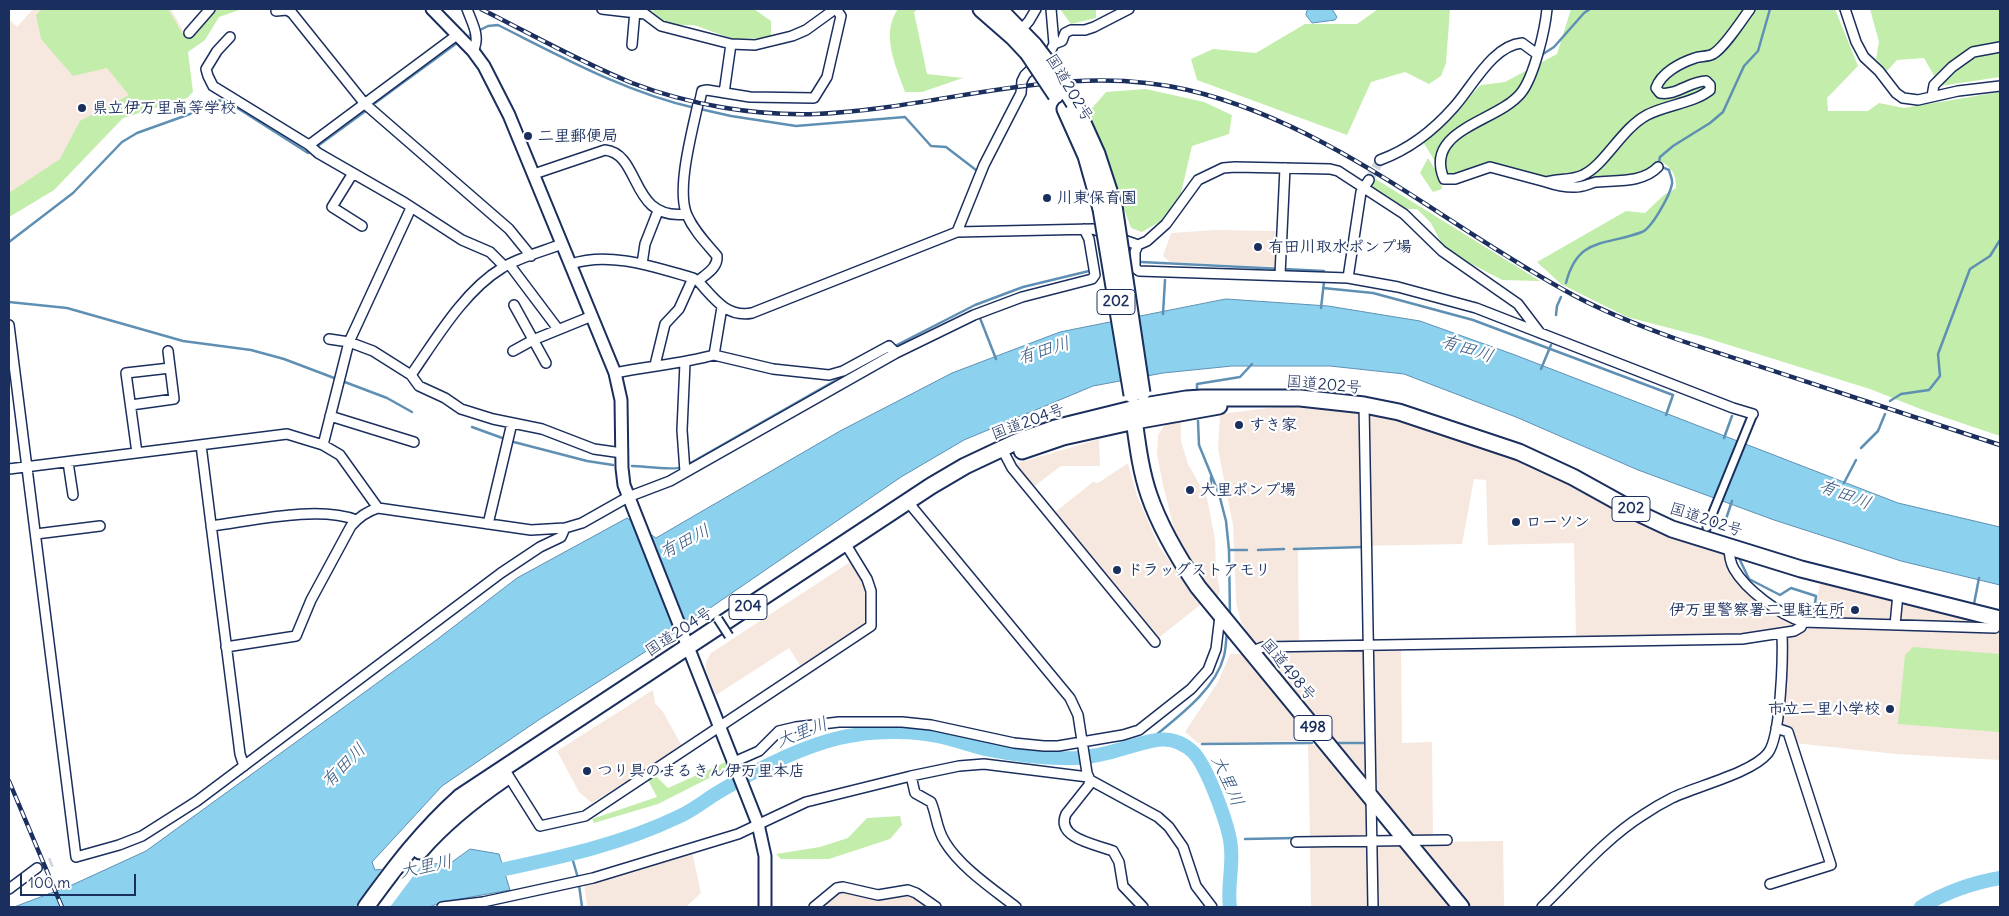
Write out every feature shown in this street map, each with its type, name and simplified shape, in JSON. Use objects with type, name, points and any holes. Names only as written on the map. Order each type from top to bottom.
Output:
[{"type":"highway","name":"国道202号","points":[[981,9],[1013,37],[1031,49]]},
{"type":"highway","name":"国道202号","points":[[999,9],[1021,30],[1031,49],[1069,106],[1086,156],[1107,208],[1139,407],[1186,399],[1300,398],[1364,405],[1399,412],[1519,452],[1573,477],[1638,513],[1672,529],[1801,569],[2000,620]]},
{"type":"highway","name":"国道204号","points":[[366,907],[403,864],[465,806],[506,772],[911,505],[975,471],[1004,453],[1063,438],[1139,407]]},
{"type":"highway","name":"国道498号","points":[[1139,407],[1148,493],[1186,570],[1220,616],[1462,907]]},
{"type":"highway","name":"国道204号","points":[[379,907],[403,864]]},
{"type":"street","points":[[189,33],[210,9]]},
{"type":"street","points":[[432,9],[473,51],[496,86],[615,373],[621,400],[624,485],[753,809],[765,856],[765,907]]},
{"type":"street","points":[[467,9],[476,33],[476,45],[473,51]]},
{"type":"street","points":[[602,9],[636,11],[645,14],[661,26],[731,44],[755,45],[792,36],[806,30],[836,9],[841,16],[827,76],[814,98],[750,96],[707,90],[702,91],[686,166],[683,200],[686,214],[694,229],[717,256],[715,266],[695,280],[679,309],[665,324],[654,365]]},
{"type":"street","points":[[1021,30],[1036,9]]},
{"type":"street","points":[[957,232],[992,148],[1021,93],[1022,80],[1051,50],[1054,44],[1051,9]]},
{"type":"street","points":[[1054,44],[1062,41],[1065,33],[1071,30],[1086,30],[1129,9]]},
{"type":"street","points":[[1547,9],[1530,78],[1521,93],[1509,105],[1456,134],[1448,141],[1440,158],[1444,179],[1455,179],[1490,167],[1561,187],[1576,188],[1596,182],[1612,182],[1651,174],[1658,167]]},
{"type":"street","points":[[1546,182],[1584,175],[1626,130],[1645,116],[1665,107],[1704,96],[1710,90],[1710,85],[1706,81],[1699,81],[1666,94],[1660,93],[1656,88],[1659,79],[1680,64],[1696,58],[1713,55],[1750,9]]},
{"type":"street","points":[[1845,9],[1856,42],[1864,57],[1879,71],[1896,93],[1903,98],[1911,100],[1958,91],[2000,86]]},
{"type":"street","points":[[276,11],[287,10],[292,14],[365,104],[508,229],[531,256]]},
{"type":"street","points":[[632,45],[636,11]]},
{"type":"street","points":[[309,144],[457,35]]},
{"type":"street","points":[[230,37],[216,51],[206,69],[213,86],[309,144],[318,153],[405,203],[462,240],[490,252],[507,265],[558,329]]},
{"type":"street","points":[[1380,160],[1403,151],[1419,140],[1454,107],[1479,74],[1504,50],[1516,43],[1522,43],[1537,54]]},
{"type":"street","points":[[724,93],[731,44]]},
{"type":"street","points":[[1932,96],[1934,85],[1952,67],[1973,52],[2000,47]]},
{"type":"street","points":[[534,174],[605,150],[610,151],[620,156],[649,205],[658,211],[675,216],[686,214]]},
{"type":"street","points":[[1540,333],[1518,304],[1442,251],[1404,214],[1366,184],[1330,169],[1223,168],[1198,180],[1166,224],[1147,241],[1138,245],[1134,252],[1135,268],[1139,271],[1281,271],[1348,278],[1398,287],[1476,308],[1540,333],[1733,408],[1753,414],[1707,528]]},
{"type":"street","points":[[1281,271],[1285,168]]},
{"type":"street","points":[[353,174],[332,207],[362,226]]},
{"type":"street","points":[[1348,278],[1361,192],[1366,184]]},
{"type":"street","points":[[322,445],[349,342],[411,208]]},
{"type":"street","points":[[642,264],[645,244],[658,211]]},
{"type":"street","points":[[615,373],[654,365],[685,363],[714,355],[773,369],[830,375],[1022,297],[1092,279],[1095,275],[1089,239],[1084,229]]},
{"type":"street","points":[[570,264],[582,260],[598,259],[642,264],[695,280],[722,307],[742,315],[752,313],[957,232],[1093,229],[1138,245]]},
{"type":"street","points":[[411,375],[457,308],[494,273],[507,265],[562,244]]},
{"type":"street","points":[[514,305],[546,363]]},
{"type":"street","points":[[714,355],[722,307]]},
{"type":"street","points":[[513,351],[533,340],[592,316]]},
{"type":"street","points":[[9,325],[76,856],[119,845],[142,836],[197,801],[500,573],[540,547],[561,537],[566,528]]},
{"type":"street","points":[[329,339],[349,342],[373,351],[411,375],[419,386],[445,398],[460,409],[542,429],[594,448],[622,454]]},
{"type":"street","points":[[226,647],[296,636],[311,600],[356,520],[378,508],[532,530],[566,528],[659,486],[685,467],[832,389],[893,349]]},
{"type":"street","points":[[131,405],[174,399],[168,351]]},
{"type":"street","points":[[685,363],[682,430],[685,467]]},
{"type":"street","points":[[137,453],[126,373],[170,368]]},
{"type":"street","points":[[830,375],[832,389]]},
{"type":"street","points":[[1364,405],[1373,907]]},
{"type":"street","points":[[330,416],[414,442]]},
{"type":"street","points":[[488,524],[512,423]]},
{"type":"street","points":[[9,469],[287,434],[322,445],[340,455],[378,508]]},
{"type":"street","points":[[201,445],[240,754],[244,766]]},
{"type":"street","points":[[1004,453],[1012,468],[1155,642]]},
{"type":"street","points":[[68,462],[73,495]]},
{"type":"street","points":[[911,505],[1070,698],[1078,715],[1089,785],[1066,814],[1065,824],[1073,836],[1095,846],[1113,851],[1119,862],[1124,886],[1143,907]]},
{"type":"street","points":[[211,526],[315,514],[348,516],[356,520]]},
{"type":"street","points":[[36,534],[100,526]]},
{"type":"street","points":[[1728,546],[1733,568],[1742,581],[1753,592],[1784,613],[1804,622],[1994,628],[2000,620]]},
{"type":"street","points":[[506,772],[540,826],[585,816],[871,626],[871,591],[867,579],[847,547]]},
{"type":"street","points":[[1895,625],[1898,594]]},
{"type":"street","points":[[735,765],[759,751],[779,732],[796,727],[839,722],[902,722],[931,725],[1014,743],[1044,746],[1058,746],[1123,735],[1139,730],[1191,689],[1208,670],[1216,650],[1220,616]]},
{"type":"street","points":[[718,619],[729,636]]},
{"type":"street","points":[[1250,652],[1263,647],[1742,639],[1794,631],[1801,627],[1804,622]]},
{"type":"street","points":[[1542,907],[1614,837],[1640,817],[1672,798],[1746,768],[1760,760],[1768,752],[1773,743],[1780,694],[1782,633]]},
{"type":"street","points":[[1770,884],[1831,865],[1788,732],[1776,728]]},
{"type":"street","points":[[442,907],[483,902],[582,881],[738,834],[806,802],[911,776],[984,764],[1088,777],[1158,817],[1169,827],[1183,847],[1196,886],[1212,907]]},
{"type":"street","points":[[911,776],[915,793],[931,802],[935,823],[955,856],[1016,907]]},
{"type":"street","points":[[1296,842],[1447,840]]},
{"type":"street","points":[[9,890],[37,868]]},
{"type":"street","points":[[814,907],[837,888],[843,887],[878,895],[908,890],[916,893],[936,907]]},
{"type":"shaded area","name":"県立伊万里高等学校","points":[[33,9],[171,9],[186,36],[183,67],[187,98],[123,118],[54,190],[9,217],[9,19],[17,27]]},
{"type":"shaded area","points":[[1215,230],[1278,231],[1276,267],[1170,262],[1163,256],[1171,233]]},
{"type":"shaded area","points":[[1302,404],[1371,412],[1479,445],[1521,460],[1570,482],[1670,538],[1724,553],[1729,569],[1794,622],[1793,627],[1746,636],[1576,639],[1574,543],[1488,545],[1486,480],[1474,479],[1462,544],[1298,547],[1299,643],[1254,643],[1241,622],[1236,602],[1233,525],[1218,449],[1220,414]]},
{"type":"shaded area","points":[[1181,420],[1181,441],[1188,464],[1207,498],[1215,539],[1216,568],[1220,591],[1216,601],[1196,573],[1175,532],[1157,454],[1158,435],[1163,427],[1170,422]]},
{"type":"shaded area","points":[[1099,439],[1100,466],[1061,466],[1032,488],[1015,464]]},
{"type":"shaded area","points":[[1128,463],[1137,496],[1159,546],[1200,605],[1156,640],[1054,513],[1093,482],[1098,483]]},
{"type":"shaded area","points":[[850,562],[863,580],[867,595],[867,625],[801,667],[789,648],[716,695],[706,671],[706,662],[711,653]]},
{"type":"shaded area","points":[[1821,580],[1969,618],[1967,625],[1833,621],[1814,612]]},
{"type":"shaded area","name":"市立二里小学校","points":[[1812,626],[2000,632],[2000,760],[1896,754],[1794,743],[1778,725],[1786,637],[1801,634]]},
{"type":"shaded area","points":[[1401,648],[1402,743],[1432,742],[1433,842],[1503,841],[1504,907],[1470,907],[1375,793],[1373,649]]},
{"type":"shaded area","points":[[1367,649],[1368,775],[1364,778],[1262,653],[1265,650]]},
{"type":"shaded area","points":[[1230,654],[1242,654],[1314,741],[1198,743],[1185,732],[1218,682]]},
{"type":"shaded area","name":"つり具のまるきん伊万里本店","points":[[653,690],[655,703],[663,712],[682,746],[592,803],[579,792],[557,751]]},
{"type":"shaded area","points":[[1308,745],[1318,745],[1369,806],[1370,838],[1310,839]]},
{"type":"shaded area","points":[[1399,842],[1451,907],[1376,907],[1375,843]]},
{"type":"shaded area","points":[[1370,843],[1371,907],[1311,907],[1310,844]]},
{"type":"shaded area","points":[[692,851],[701,893],[686,907],[587,907],[584,883]]},
{"type":"shaded area","points":[[840,891],[882,899],[903,894],[917,897],[930,907],[821,907]]},
{"type":"green space","points":[[42,9],[168,9],[184,36],[206,9],[242,9],[219,17],[205,40],[188,52],[193,92],[187,98],[123,118],[54,190],[9,217],[9,193],[60,159],[80,121],[129,95],[107,68],[73,76],[41,39],[36,15]]},
{"type":"green space","points":[[650,9],[754,9],[771,21],[771,38],[733,39],[694,25],[668,25]]},
{"type":"green space","points":[[898,9],[918,9],[914,12],[927,74],[963,78],[922,92],[905,92],[894,61],[890,39],[890,29]]},
{"type":"green space","points":[[1060,9],[1096,9],[1096,18],[1071,24]]},
{"type":"green space","points":[[1378,9],[1450,9],[1446,63],[1441,76],[1429,84],[1405,72],[1371,82],[1347,135],[1197,80],[1191,59],[1213,49],[1256,53],[1305,24],[1357,24]]},
{"type":"green space","points":[[1571,9],[1835,9],[1858,66],[1827,98],[1828,111],[1868,111],[1879,103],[1904,108],[2000,92],[2000,436],[1923,410],[1870,389],[1700,336],[1627,317],[1561,284],[1537,262],[1626,211],[1645,213],[1664,195],[1676,188],[1673,173],[1662,162],[1649,171],[1577,185],[1486,162],[1454,176],[1443,174],[1423,142],[1481,85],[1505,82],[1557,54]]},
{"type":"green space","points":[[1870,9],[2000,9],[2000,77],[1940,86],[1924,58],[1897,60],[1887,71],[1876,59],[1879,42]]},
{"type":"green space","points":[[1146,89],[1204,102],[1232,115],[1229,134],[1192,146],[1181,193],[1161,221],[1142,232],[1131,228],[1089,112],[1106,92]]},
{"type":"green space","points":[[1428,158],[1441,179],[1442,189],[1433,192],[1420,173]]},
{"type":"green space","points":[[1374,178],[1540,281],[1502,280],[1445,250],[1431,223],[1417,209],[1407,209],[1371,188]]},
{"type":"green space","points":[[1913,647],[2000,654],[2000,732],[1898,724],[1905,655]]},
{"type":"green space","points":[[726,762],[727,769],[658,804],[594,823],[592,819],[657,797],[648,780],[656,776],[668,788]]},
{"type":"green space","points":[[900,816],[902,825],[890,839],[829,859],[781,859],[776,854],[820,847],[848,838],[867,818]]},
{"type":"water","points":[[1308,9],[1332,9],[1337,17],[1335,20],[1312,23],[1306,15]]},
{"type":"water","name":"有田川","points":[[1226,299],[1328,306],[1420,321],[1515,355],[1898,503],[2000,527],[2000,585],[1901,561],[1774,520],[1638,470],[1516,417],[1404,374],[1330,366],[1232,366],[1163,373],[1093,386],[964,440],[901,477],[659,643],[540,719],[442,786],[372,862],[375,870],[452,862],[470,849],[499,854],[510,890],[443,902],[429,907],[14,907],[72,885],[146,851],[435,641],[517,578],[627,518],[656,538],[840,431],[952,373],[1060,332]]},
{"type":"pier","points":[[423,863],[390,907],[355,907],[384,866]]},
{"type":"waterway","points":[[1543,54],[1554,47],[1584,13],[1590,9]]},
{"type":"waterway","points":[[1566,283],[1571,268],[1578,257],[1586,250],[1595,245],[1642,232],[1651,224],[1664,203],[1672,184],[1669,170],[1662,167],[1659,162],[1660,157],[1723,112],[1744,66],[1758,51],[1770,9]]},
{"type":"waterway","points":[[470,35],[488,26],[498,25],[619,83],[644,93],[695,108]]},
{"type":"waterway","points":[[371,106],[457,43]]},
{"type":"waterway","points":[[9,242],[73,193],[122,142],[137,133],[190,114],[204,103],[217,100],[228,102],[308,153],[367,110]]},
{"type":"waterway","points":[[700,109],[796,126],[905,117],[931,146],[946,147],[976,170]]},
{"type":"waterway","points":[[1890,401],[1901,394],[1929,390],[1940,376],[1938,354],[1970,269],[1990,256],[2000,240]]},
{"type":"waterway","points":[[1141,262],[1324,271],[1324,274]]},
{"type":"waterway","points":[[893,347],[975,305],[1023,287],[1089,271]]},
{"type":"waterway","points":[[1163,314],[1165,280]]},
{"type":"waterway","points":[[1321,308],[1324,282]]},
{"type":"waterway","points":[[1323,288],[1373,293],[1473,320],[1673,395],[1666,415]]},
{"type":"waterway","points":[[1556,315],[1561,297]]},
{"type":"waterway","points":[[9,302],[67,308],[183,341],[251,350],[284,359],[387,398],[412,412]]},
{"type":"waterway","points":[[980,318],[996,359]]},
{"type":"waterway","points":[[1541,369],[1551,345]]},
{"type":"waterway","points":[[1197,391],[1197,384],[1240,377],[1252,364]]},
{"type":"waterway","points":[[687,465],[845,375]]},
{"type":"waterway","points":[[1861,448],[1878,431],[1885,414]]},
{"type":"waterway","points":[[1724,438],[1732,416]]},
{"type":"waterway","points":[[1198,421],[1199,445],[1219,494],[1226,521],[1229,550],[1230,616]]},
{"type":"waterway","points":[[472,427],[505,439]]},
{"type":"waterway","points":[[510,441],[587,461],[613,465]]},
{"type":"waterway","name":"有田川","points":[[1844,483],[1856,460]]},
{"type":"waterway","points":[[632,466],[682,467]]},
{"type":"waterway","points":[[1211,477],[1211,487]]},
{"type":"waterway","points":[[1723,528],[1732,501]]},
{"type":"waterway","points":[[1294,549],[1363,547]]},
{"type":"waterway","points":[[1258,550],[1284,549]]},
{"type":"waterway","points":[[1229,550],[1247,550]]},
{"type":"waterway","points":[[1739,558],[1749,579],[1780,595],[1791,588],[1816,596],[1814,610],[1832,619]]},
{"type":"waterway","points":[[1974,604],[1979,578]]},
{"type":"waterway","points":[[1150,740],[1193,703],[1212,681],[1224,656],[1227,632]]},
{"type":"waterway","name":"大里川","points":[[486,873],[584,851],[632,836],[688,812],[717,793],[766,766],[802,750],[838,738],[875,733],[917,733],[943,737],[1007,753],[1065,758],[1094,756],[1152,741],[1168,740],[1185,746],[1199,759],[1217,798],[1230,839],[1230,907]]},
{"type":"waterway","points":[[1202,744],[1312,743]]},
{"type":"waterway","points":[[1336,743],[1365,743]]},
{"type":"waterway","points":[[1245,839],[1296,838]]},
{"type":"waterway","points":[[571,854],[578,878]]},
{"type":"waterway","name":"大里川","points":[[1921,907],[1959,889],[2000,878]]},
{"type":"waterway","points":[[579,885],[582,907]]},
{"type":"tunnel","points":[[1369,180],[1380,160]]},
{"type":"tunnel","points":[[37,868],[52,862]]},
{"type":"railway","points":[[481,9],[575,57],[632,83],[700,103],[746,111],[816,114],[863,110],[1048,83],[1095,80],[1142,82],[1188,90],[1241,106],[1292,127],[1340,152],[1388,180],[1527,269],[1614,315],[1682,341],[2000,445]]},
{"type":"railway","points":[[9,781],[62,907]]},
{"type":"place","name":"県立伊万里高等学校","points":[[82,108]]},
{"type":"place","name":"二里郵便局","points":[[528,136]]},
{"type":"place","name":"川東保育園","points":[[1047,198]]},
{"type":"place","name":"有田川取水ポンプ場","points":[[1258,247]]},
{"type":"place","name":"すき家","points":[[1239,425]]},
{"type":"place","name":"大里ポンプ場","points":[[1190,490]]},
{"type":"place","name":"ローソン","points":[[1516,522]]},
{"type":"place","name":"ドラッグストアモリ","points":[[1117,570]]},
{"type":"place","name":"伊万里警察署二里駐在所","points":[[1855,610]]},
{"type":"place","name":"市立二里小学校","points":[[1890,709]]},
{"type":"place","name":"つり具のまるきん伊万里本店","points":[[587,771]]}]
